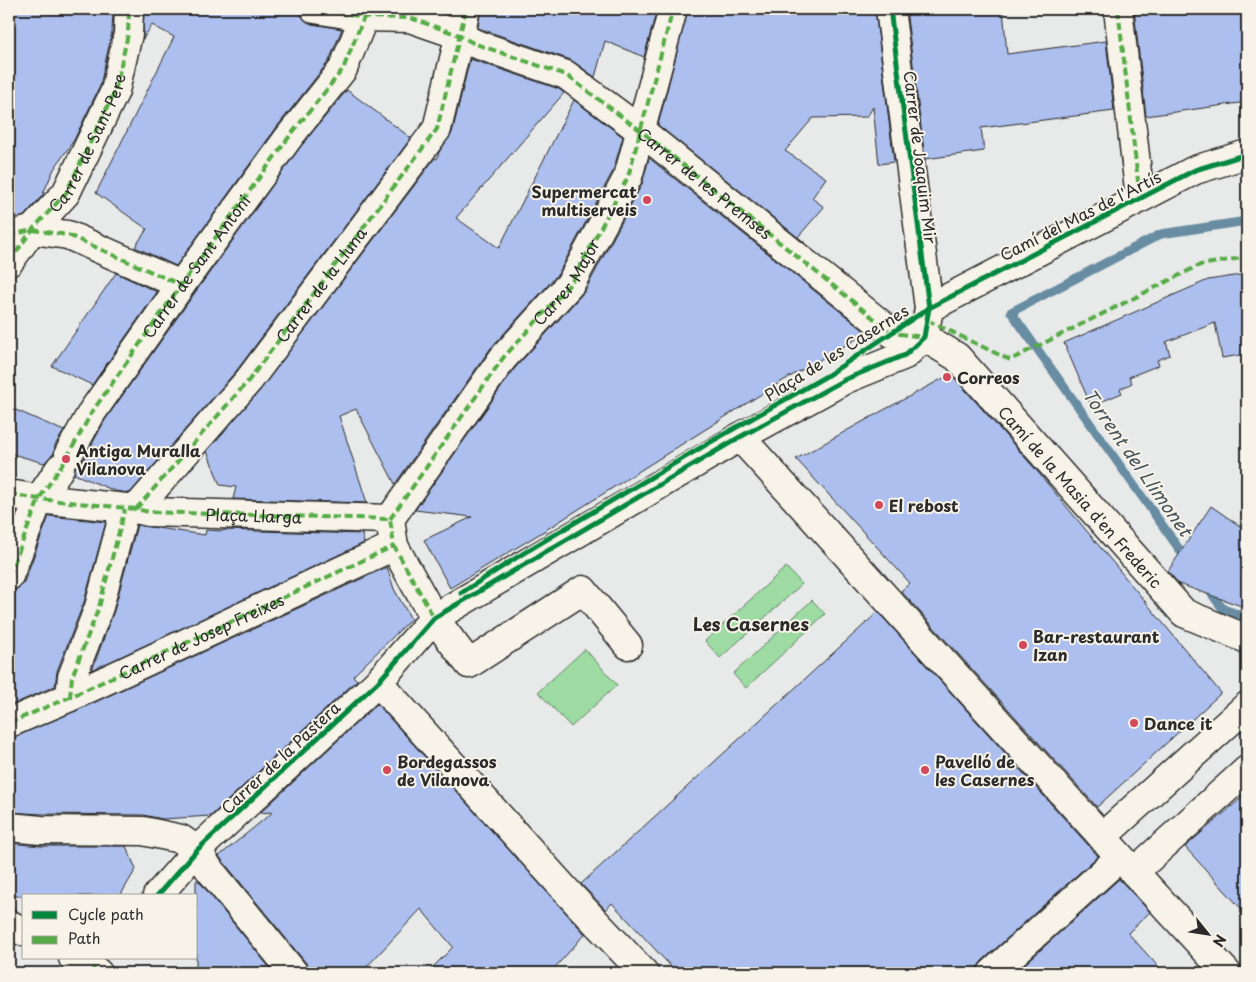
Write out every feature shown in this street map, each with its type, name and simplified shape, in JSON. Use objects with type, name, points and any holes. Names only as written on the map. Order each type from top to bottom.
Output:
[{"type":"street","name":"Carrer de Sant Pere","points":[[9,262],[20,231],[66,193],[115,92],[128,34],[129,9]]},
{"type":"street","name":"Carrer de les Premses","points":[[315,9],[410,18],[566,76],[641,131],[892,333],[924,337]]},
{"type":"street","name":"Carrer de la Lluna","points":[[130,509],[249,380],[437,129],[466,39],[466,9]]},
{"type":"street","name":"Carrer Major","points":[[390,519],[503,358],[571,283],[628,177],[673,9]]},
{"type":"street","name":"Carrer de Joaquim Mir","points":[[890,9],[929,308]]},
{"type":"street","points":[[1118,9],[1140,198]]},
{"type":"street","name":"Carrer de Sant Antoni","points":[[9,576],[38,499],[65,460],[92,412],[289,137],[343,69],[365,13]]},
{"type":"street","name":"Camí del Mas de l'Artís","points":[[929,308],[1196,170],[1247,154]]},
{"type":"street","points":[[20,231],[68,235],[181,286]]},
{"type":"street","name":"Plaça de les Casernes","points":[[378,682],[434,618],[740,436],[846,379],[905,354],[924,337],[929,308]]},
{"type":"street","name":"Camí de la Masia d'en Frederic","points":[[924,337],[957,357],[1184,613],[1247,638]]},
{"type":"street","points":[[740,436],[1227,973]]},
{"type":"street","name":"Plaça Llarga","points":[[9,494],[149,512],[390,519]]},
{"type":"street","points":[[70,697],[72,678],[99,607],[130,509]]},
{"type":"street","points":[[390,519],[394,546],[434,618],[469,664],[582,590],[628,645]]},
{"type":"street","name":"Carrer de Josep Freixes","points":[[9,723],[70,697],[394,546]]},
{"type":"street","points":[[378,682],[577,902],[644,973]]},
{"type":"street","name":"Carrer de la Pastera","points":[[159,894],[198,850],[378,682]]},
{"type":"street","points":[[1102,837],[1247,706]]},
{"type":"street","points":[[992,973],[1247,770]]},
{"type":"street","points":[[9,828],[143,831],[181,839],[198,850],[209,869],[294,973]]},
{"type":"street","points":[[9,924],[22,931]]},
{"type":"green space","points":[[786,567],[802,584],[720,658],[705,641]]},
{"type":"green space","points":[[812,600],[825,614],[746,688],[733,674]]},
{"type":"green space","points":[[585,649],[617,685],[571,727],[538,692]]},
{"type":"building","points":[[9,9],[113,9],[112,32],[100,86],[74,140],[54,169],[42,196],[24,216],[9,221]]},
{"type":"building","points":[[144,9],[300,9],[301,15],[312,24],[342,29],[329,61],[276,128],[176,266],[135,247],[147,229],[96,193],[174,37],[152,25],[143,39]]},
{"type":"building","points":[[481,9],[657,9],[644,57],[605,41],[595,77],[571,60],[478,28]]},
{"type":"building","points":[[688,9],[875,9],[894,162],[879,164],[873,107],[867,117],[813,118],[785,151],[826,178],[812,198],[824,207],[798,237],[805,243],[658,125]]},
{"type":"building","points":[[906,9],[1003,9],[1007,54],[1106,41],[1114,111],[981,128],[984,151],[925,159]]},
{"type":"building","points":[[1134,9],[1247,9],[1247,102],[1146,116]]},
{"type":"building","points":[[470,59],[559,89],[564,93],[456,218],[499,248],[574,100],[623,137],[613,171],[558,274],[490,349],[395,484],[356,409],[339,416],[367,503],[233,499],[236,487],[220,485],[207,451],[261,389],[435,158],[437,159],[439,152],[452,133]]},
{"type":"building","points":[[347,90],[411,138],[237,370],[130,493],[115,491],[74,474],[75,467],[83,461],[105,420],[194,294],[301,146]]},
{"type":"building","points":[[649,158],[867,333],[779,383],[450,588],[424,540],[472,517],[415,510],[515,368],[585,291],[642,184]]},
{"type":"building","points":[[116,273],[157,292],[92,385],[52,366]]},
{"type":"building","points":[[1247,274],[1247,354],[1222,358],[1215,323],[1166,342],[1170,355],[1157,360],[1159,365],[1129,377],[1132,383],[1120,389],[1122,393],[1091,406],[1064,343],[1208,280]]},
{"type":"building","points":[[951,374],[1037,471],[1221,693],[1097,807],[901,591],[910,583],[796,459]]},
{"type":"building","points":[[9,407],[64,431],[55,445],[54,454],[44,463],[9,453]]},
{"type":"building","points":[[1211,506],[1247,531],[1247,608],[1179,584],[1168,571]]},
{"type":"building","points":[[49,516],[106,522],[84,602],[57,671],[55,686],[9,706],[9,591],[18,588],[24,582]]},
{"type":"building","points":[[137,525],[205,535],[206,530],[362,534],[364,543],[92,670],[114,611]]},
{"type":"building","points":[[387,567],[394,589],[411,619],[353,676],[357,680],[211,816],[163,819],[143,815],[9,812],[9,738],[76,711]]},
{"type":"building","name":"Pavelló de les Casernes","points":[[878,612],[1098,856],[982,961],[977,968],[977,973],[677,973],[612,903],[606,910],[581,884]]},
{"type":"building","points":[[377,704],[585,934],[550,973],[427,973],[453,947],[421,909],[361,973],[309,973],[306,963],[219,856],[273,812],[260,813]]},
{"type":"building","points":[[1247,793],[1247,915],[1185,847]]},
{"type":"building","points":[[9,843],[41,846],[126,846],[136,869],[121,894],[22,894],[22,896],[9,896]]},
{"type":"building","points":[[1119,879],[1150,912],[1128,933],[1164,973],[1015,973]]},
{"type":"building","points":[[198,880],[274,973],[196,973],[196,960],[198,960],[198,894],[196,894],[196,881]]},
{"type":"waterway","name":"Torrent del Llimonet","points":[[1187,560],[1011,312],[1161,234],[1247,221]]},
{"type":"waterway","name":"Torrent del Llimonet","points":[[1206,586],[1223,609],[1247,617]]},
{"type":"marked path","points":[[9,262],[32,230],[66,193],[115,91],[128,34],[129,9]]},
{"type":"marked path","points":[[315,9],[364,17],[410,18],[459,35],[473,43],[566,75],[641,131],[892,333],[924,337]]},
{"type":"marked path","points":[[9,576],[39,499],[66,459],[92,412],[181,285],[289,137],[343,69],[366,9]]},
{"type":"marked path","points":[[136,509],[249,380],[437,129],[466,9]]},
{"type":"marked path","points":[[390,519],[503,358],[571,283],[628,177],[673,9]]},
{"type":"marked path","points":[[1118,9],[1140,198]]},
{"type":"marked path","points":[[9,232],[15,234],[32,230],[68,235],[181,285]]},
{"type":"marked path","points":[[927,320],[1010,360],[1200,265],[1247,257]]},
{"type":"marked path","points":[[9,494],[149,512],[390,519],[394,546],[434,618]]},
{"type":"marked path","points":[[70,697],[72,677],[99,607],[125,509]]},
{"type":"marked path","points":[[9,723],[70,697],[394,546]]},
{"type":"marked path","points":[[92,968],[98,973]]},
{"type":"cycle path","points":[[159,894],[197,850],[378,682],[434,618],[740,437],[846,379],[905,355],[924,337],[929,308],[890,9]]},
{"type":"cycle path","points":[[461,593],[527,551],[707,444],[828,375],[929,308],[1195,170],[1247,154]]},
{"type":"place","name":"Supermercat multiserveis","points":[[647,200]]},
{"type":"place","name":"Correos","points":[[947,377]]},
{"type":"place","name":"Antiga Muralla Vilanova","points":[[66,459]]},
{"type":"place","name":"El rebost","points":[[879,505]]},
{"type":"place","name":"Bar-restaurant Izan","points":[[1023,645]]},
{"type":"place","name":"Dance it","points":[[1134,723]]},
{"type":"place","name":"Bordegassos de Vilanova","points":[[387,770]]},
{"type":"place","name":"Pavelló de les Casernes","points":[[925,770]]},
{"type":"district","name":"Les Casernes","points":[[751,623]]}]
